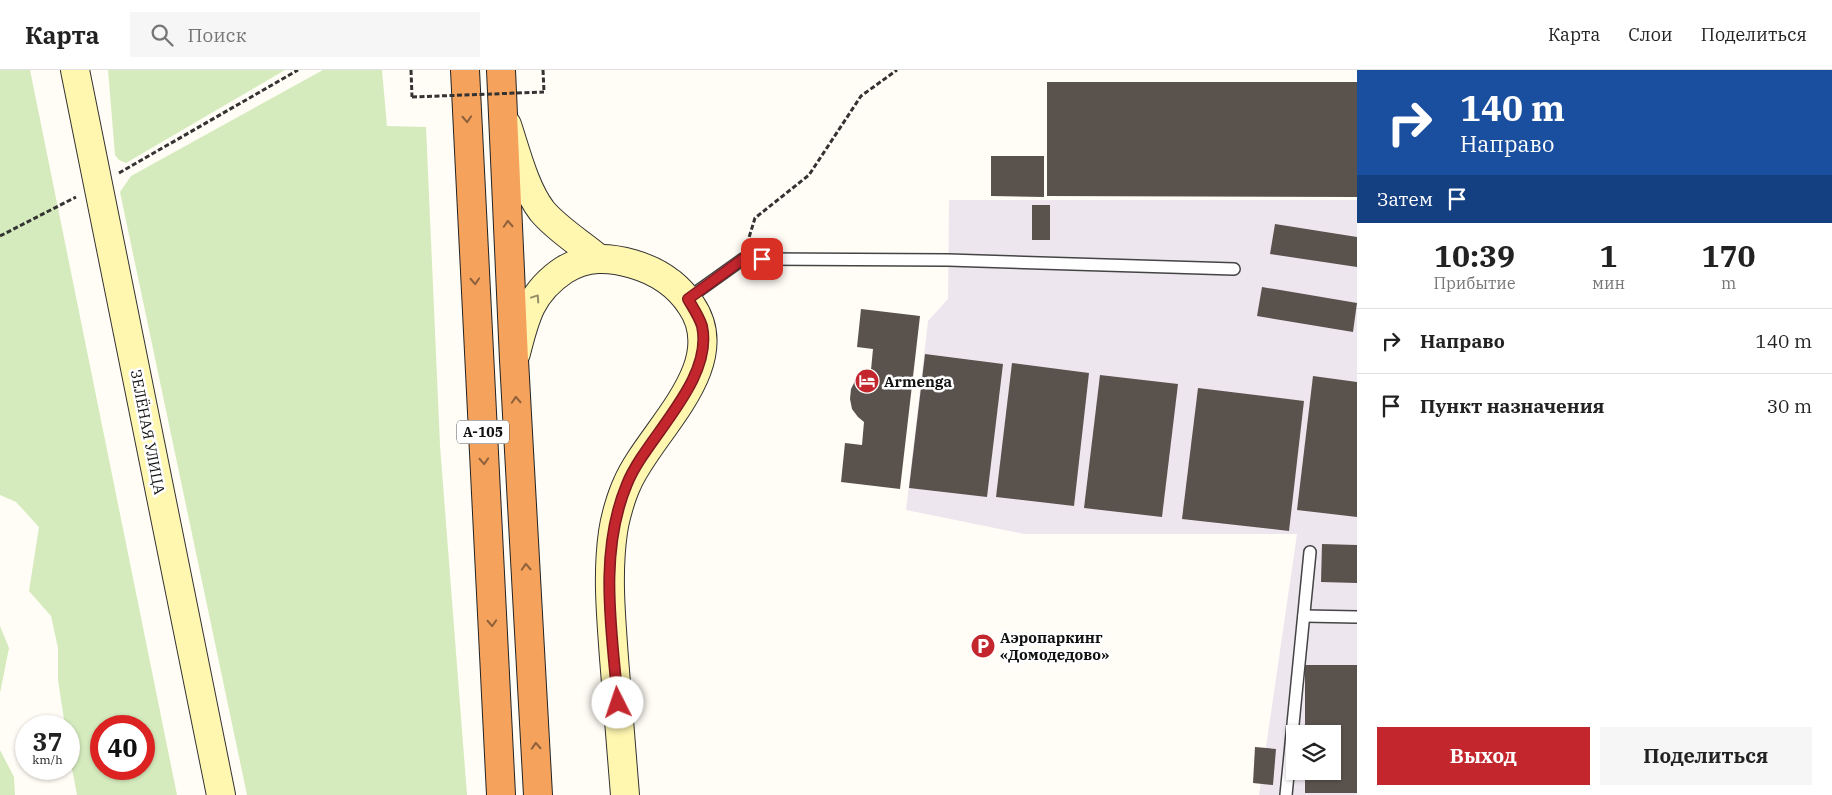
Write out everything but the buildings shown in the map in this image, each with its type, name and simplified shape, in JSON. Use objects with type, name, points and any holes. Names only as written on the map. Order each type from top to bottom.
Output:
[{"type":"highway","name":"А-105","points":[[465,70],[501,795]]},
{"type":"highway","name":"А-105","points":[[501,70],[514,360],[538,795]]},
{"type":"street","name":"ЗЕЛЁНАЯ УЛИЦА","points":[[75,70],[220,795]]},
{"type":"street","points":[[503,113],[525,179],[542,210],[558,226],[598,258]]},
{"type":"street","points":[[514,360],[522,327],[533,300],[551,279],[574,264],[598,258],[634,264],[661,276],[681,290],[698,314],[702,327],[702,350],[693,379],[679,405],[654,439],[627,484],[613,531],[609,593],[625,795]]},
{"type":"lane","points":[[688,299],[743,259],[948,260],[1234,269]]},
{"type":"lane","points":[[1286,795],[1310,552]]},
{"type":"lane","points":[[1304,616],[1357,617]]},
{"type":"path","points":[[0,236],[99,185],[298,70]]},
{"type":"path","points":[[411,70],[412,97],[544,92],[543,70]]},
{"type":"path","points":[[743,259],[755,218],[809,175],[861,96],[897,70]]},
{"type":"shaded area","points":[[949,200],[1357,200],[1357,795],[1259,795],[1297,534],[1024,534],[906,510],[928,321],[948,299]]},
{"type":"green space","points":[[0,70],[30,70],[177,795],[77,795],[74,780],[80,780],[80,715],[63,715],[58,680],[58,648],[51,616],[29,591],[39,527],[16,502],[0,495]]},
{"type":"green space","points":[[108,70],[285,70],[126,163],[119,160],[115,155]]},
{"type":"green space","points":[[323,70],[382,70],[387,126],[426,127],[440,445],[467,795],[247,795],[120,192],[131,176]]},
{"type":"green space","points":[[0,626],[9,648],[0,693]]},
{"type":"green space","points":[[0,750],[14,777],[15,795],[0,795]]},
{"type":"place","name":"Armenga","points":[[867,381]]},
{"type":"place","name":"Аэропаркинг «Домодедово»","points":[[983,646]]},
{"type":"route","points":[[618,703],[609,593],[613,531],[627,484],[654,439],[679,405],[693,379],[702,350],[702,327],[698,314],[688,299],[743,259],[762,259]]}]
